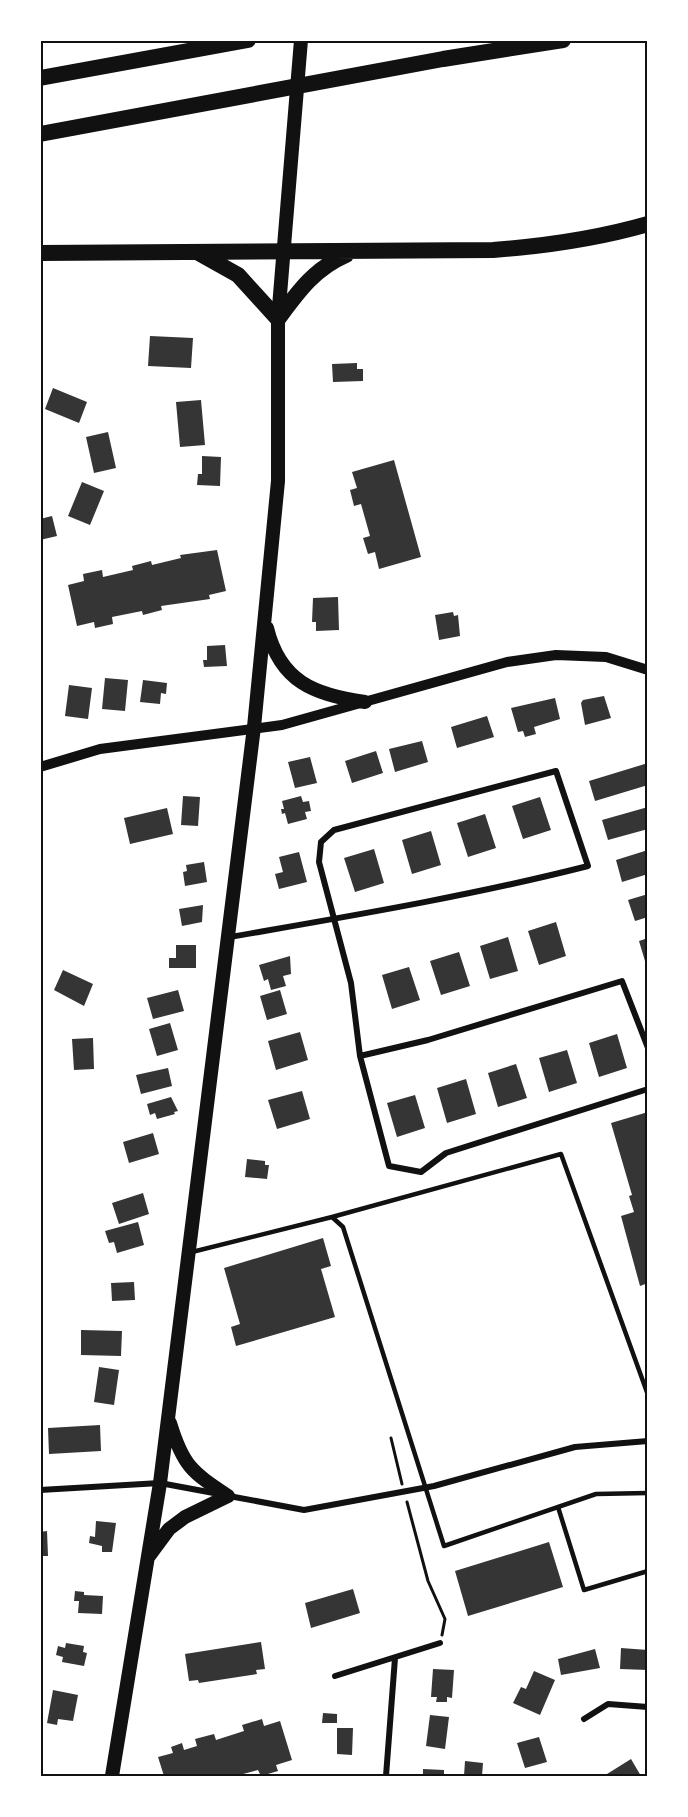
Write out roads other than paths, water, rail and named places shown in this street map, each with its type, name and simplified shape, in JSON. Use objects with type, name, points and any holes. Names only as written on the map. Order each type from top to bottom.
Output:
[{"type":"highway","points":[[40,78],[248,40]]},
{"type":"highway","points":[[40,134],[252,94],[563,40]]},
{"type":"highway","points":[[40,253],[493,250],[550,246],[604,236],[648,224]]},
{"type":"highway","points":[[196,251],[238,275],[278,319],[309,278],[326,264],[352,252]]},
{"type":"main road","points":[[112,1776],[160,1483],[255,727],[278,481],[278,319],[301,40]]},
{"type":"main road","points":[[264,616],[271,643],[284,667],[304,685],[328,697],[365,702]]},
{"type":"main road","points":[[148,1557],[169,1528],[185,1517],[228,1496],[194,1473],[183,1459],[168,1419]]},
{"type":"street","points":[[40,767],[100,749],[282,724],[507,662],[556,654],[606,657],[648,670]]},
{"type":"street","points":[[230,937],[334,919],[502,888],[588,866],[556,771],[334,830],[321,842],[319,862],[334,919],[351,982],[360,1056],[389,1166],[421,1172],[446,1153],[648,1089]]},
{"type":"street","points":[[360,1056],[428,1040],[622,981],[648,1048]]},
{"type":"street","points":[[40,1490],[160,1483],[304,1510],[424,1488],[575,1447],[648,1441]]},
{"type":"street","points":[[335,1676],[440,1643]]},
{"type":"street","points":[[386,1776],[395,1658]]},
{"type":"street","points":[[584,1719],[608,1704],[648,1707]]},
{"type":"lane","points":[[189,1252],[332,1217],[561,1154],[648,1395]]},
{"type":"lane","points":[[332,1217],[343,1227],[444,1546],[596,1494],[648,1493]]},
{"type":"lane","points":[[558,1507],[584,1590],[648,1571]]}]
